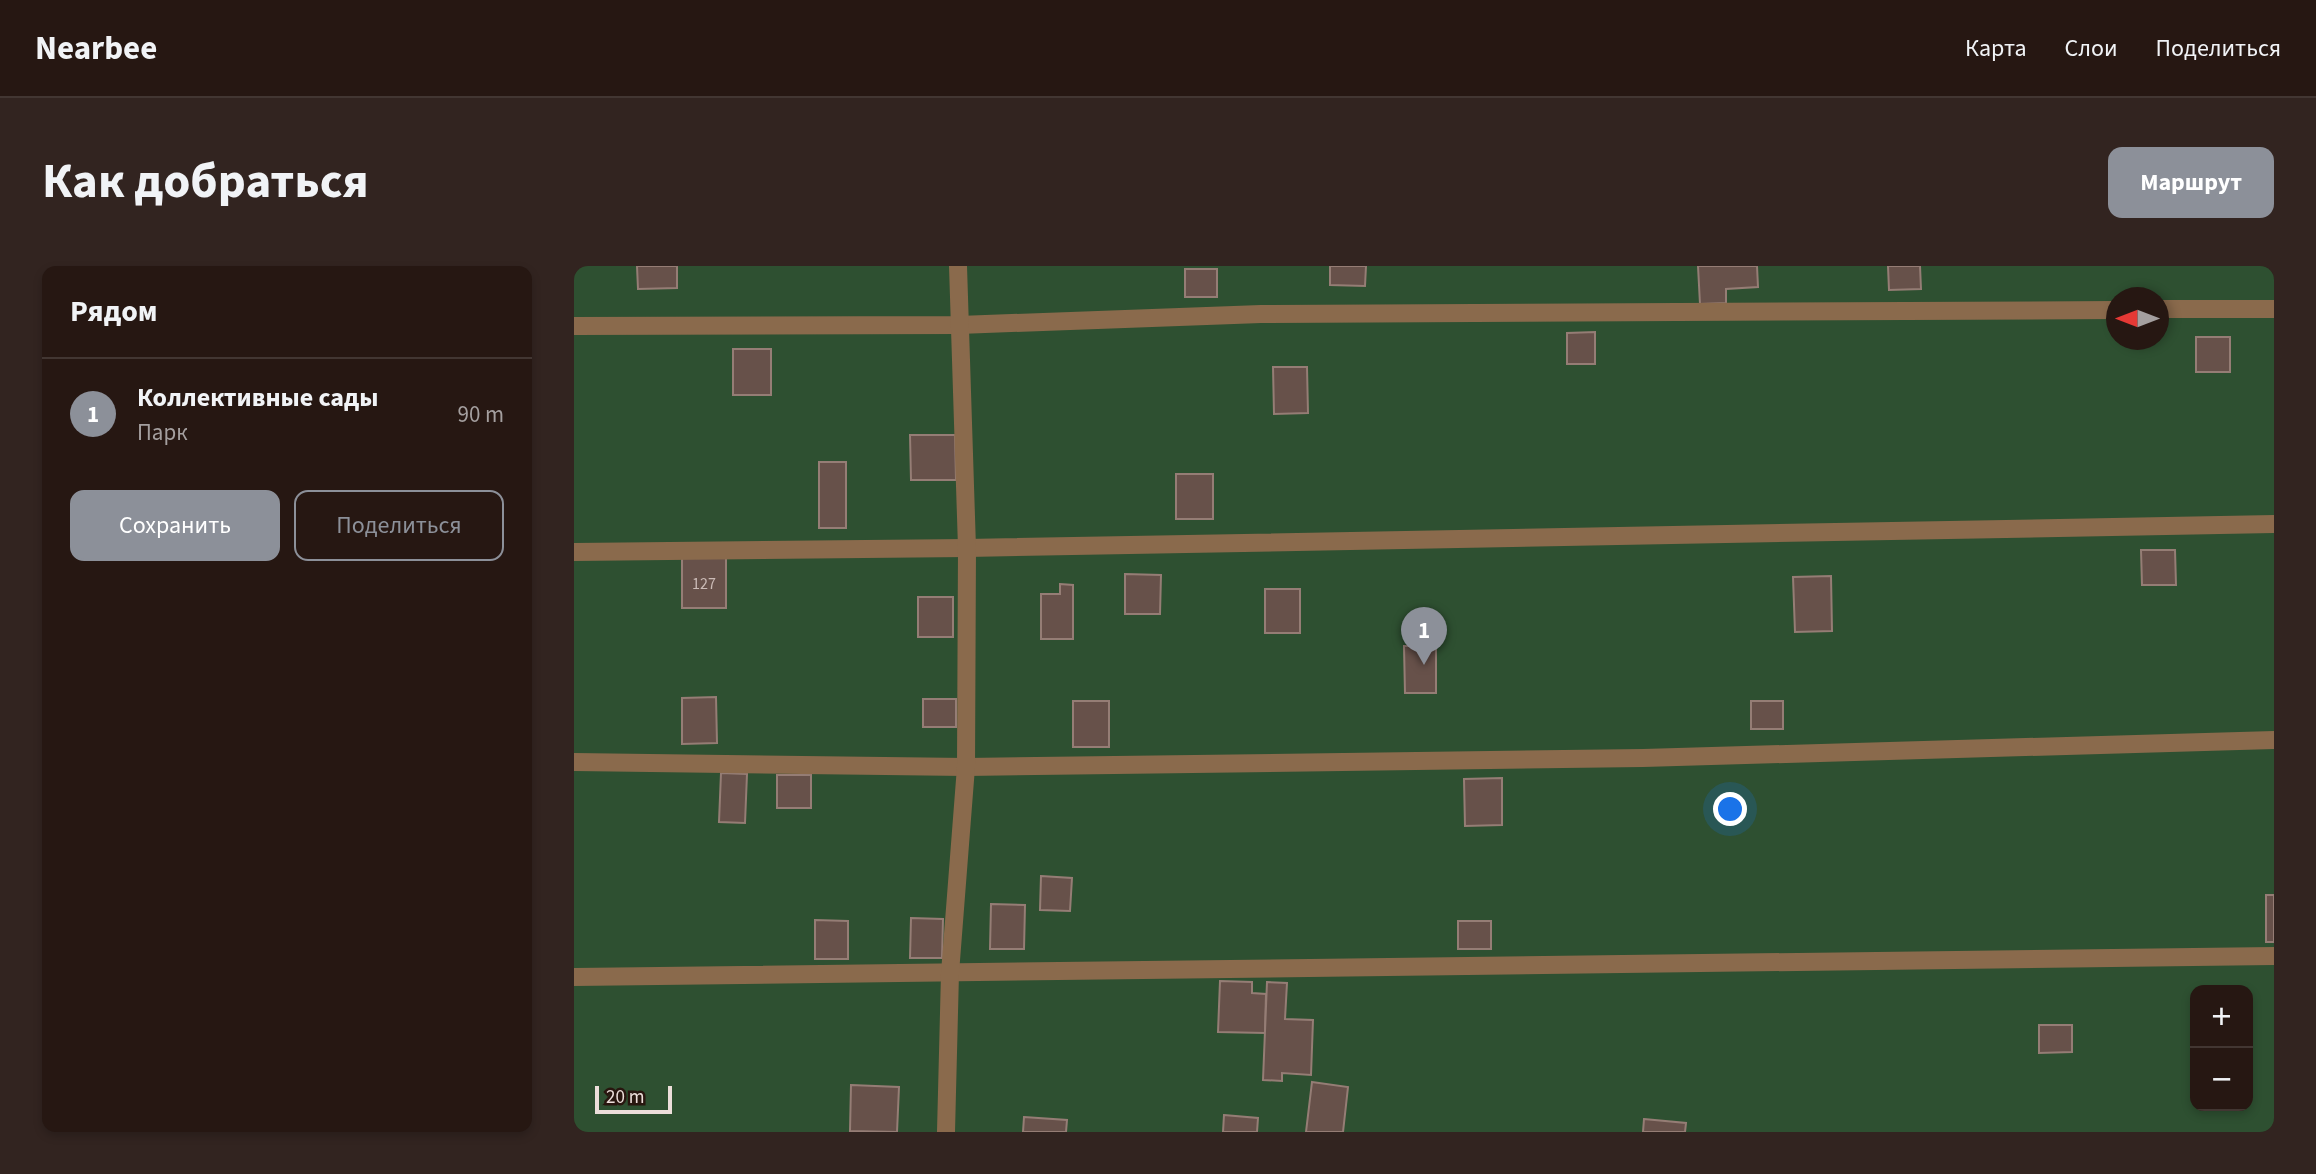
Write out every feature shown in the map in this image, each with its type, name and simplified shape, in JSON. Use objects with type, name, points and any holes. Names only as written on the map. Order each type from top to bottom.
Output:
[{"type":"street","points":[[946,1132],[950,973],[966,767],[967,548],[958,266]]},
{"type":"street","points":[[2169,309],[2274,309]]},
{"type":"street","points":[[574,326],[959,325],[1261,314],[2106,310]]},
{"type":"street","points":[[574,552],[967,548],[2274,524]]},
{"type":"street","points":[[574,762],[966,767],[1643,758],[2274,740]]},
{"type":"street","points":[[574,977],[2274,956]]},
{"type":"green space","points":[[574,266],[2274,266],[2274,1132],[574,1132]]},
{"type":"building","points":[[637,266],[677,266],[677,288],[638,289]]},
{"type":"building","points":[[1330,266],[1366,266],[1365,286],[1330,285]]},
{"type":"building","points":[[1698,266],[1757,266],[1758,287],[1726,289],[1726,303],[1700,304]]},
{"type":"building","points":[[1888,266],[1920,266],[1921,289],[1889,290]]},
{"type":"building","points":[[1185,269],[1217,269],[1217,297],[1185,297]]},
{"type":"building","points":[[1595,332],[1595,364],[1567,364],[1567,333]]},
{"type":"building","points":[[2196,337],[2230,337],[2230,372],[2196,372]]},
{"type":"building","points":[[733,349],[771,349],[771,395],[733,395]]},
{"type":"building","points":[[1273,367],[1307,367],[1308,413],[1274,414]]},
{"type":"building","points":[[910,435],[955,435],[956,480],[911,480]]},
{"type":"building","points":[[819,462],[846,462],[846,528],[819,528]]},
{"type":"building","points":[[1176,474],[1213,474],[1213,519],[1176,519]]},
{"type":"building","points":[[2141,550],[2175,550],[2176,585],[2142,585]]},
{"type":"building","points":[[726,557],[726,608],[682,608],[682,558]]},
{"type":"building","points":[[1125,574],[1161,575],[1160,614],[1125,614]]},
{"type":"building","points":[[1831,576],[1832,631],[1795,632],[1793,577]]},
{"type":"building","points":[[1060,584],[1073,585],[1073,639],[1041,639],[1041,594],[1060,594]]},
{"type":"building","points":[[1265,589],[1300,589],[1300,633],[1265,633]]},
{"type":"building","points":[[918,597],[953,597],[953,637],[918,637]]},
{"type":"building","points":[[1404,646],[1436,646],[1436,693],[1405,693]]},
{"type":"building","points":[[716,697],[717,743],[682,744],[682,698]]},
{"type":"building","points":[[923,699],[956,699],[956,727],[923,727]]},
{"type":"building","points":[[1073,701],[1109,701],[1109,747],[1073,747]]},
{"type":"building","points":[[1751,701],[1783,701],[1783,729],[1751,729]]},
{"type":"building","points":[[721,773],[747,774],[745,823],[719,822]]},
{"type":"building","points":[[777,775],[811,775],[811,808],[777,808]]},
{"type":"building","points":[[1502,778],[1502,825],[1465,826],[1464,779]]},
{"type":"building","points":[[1041,876],[1072,878],[1070,911],[1040,910]]},
{"type":"building","points":[[2266,895],[2274,895],[2274,942],[2266,942]]},
{"type":"building","points":[[991,904],[1025,905],[1024,949],[990,949]]},
{"type":"building","points":[[911,918],[943,919],[942,958],[910,958]]},
{"type":"building","points":[[815,920],[848,921],[848,959],[815,959]]},
{"type":"building","points":[[1458,921],[1491,921],[1491,949],[1458,949]]},
{"type":"building","points":[[1220,981],[1252,982],[1252,993],[1266,994],[1265,1033],[1218,1032]]},
{"type":"building","points":[[1267,982],[1287,983],[1285,1019],[1313,1020],[1311,1075],[1282,1073],[1282,1081],[1263,1080]]},
{"type":"building","points":[[2039,1025],[2072,1025],[2072,1052],[2039,1053]]},
{"type":"building","points":[[1312,1082],[1348,1087],[1343,1132],[1306,1132]]},
{"type":"building","points":[[851,1085],[899,1087],[897,1132],[850,1131]]},
{"type":"building","points":[[1224,1115],[1258,1118],[1257,1132],[1223,1132]]},
{"type":"building","points":[[1024,1117],[1067,1120],[1066,1132],[1023,1132]]},
{"type":"building","points":[[1644,1119],[1686,1123],[1685,1132],[1643,1132]]},
{"type":"place","name":"Коллективные сады","points":[[1424,665]]}]
